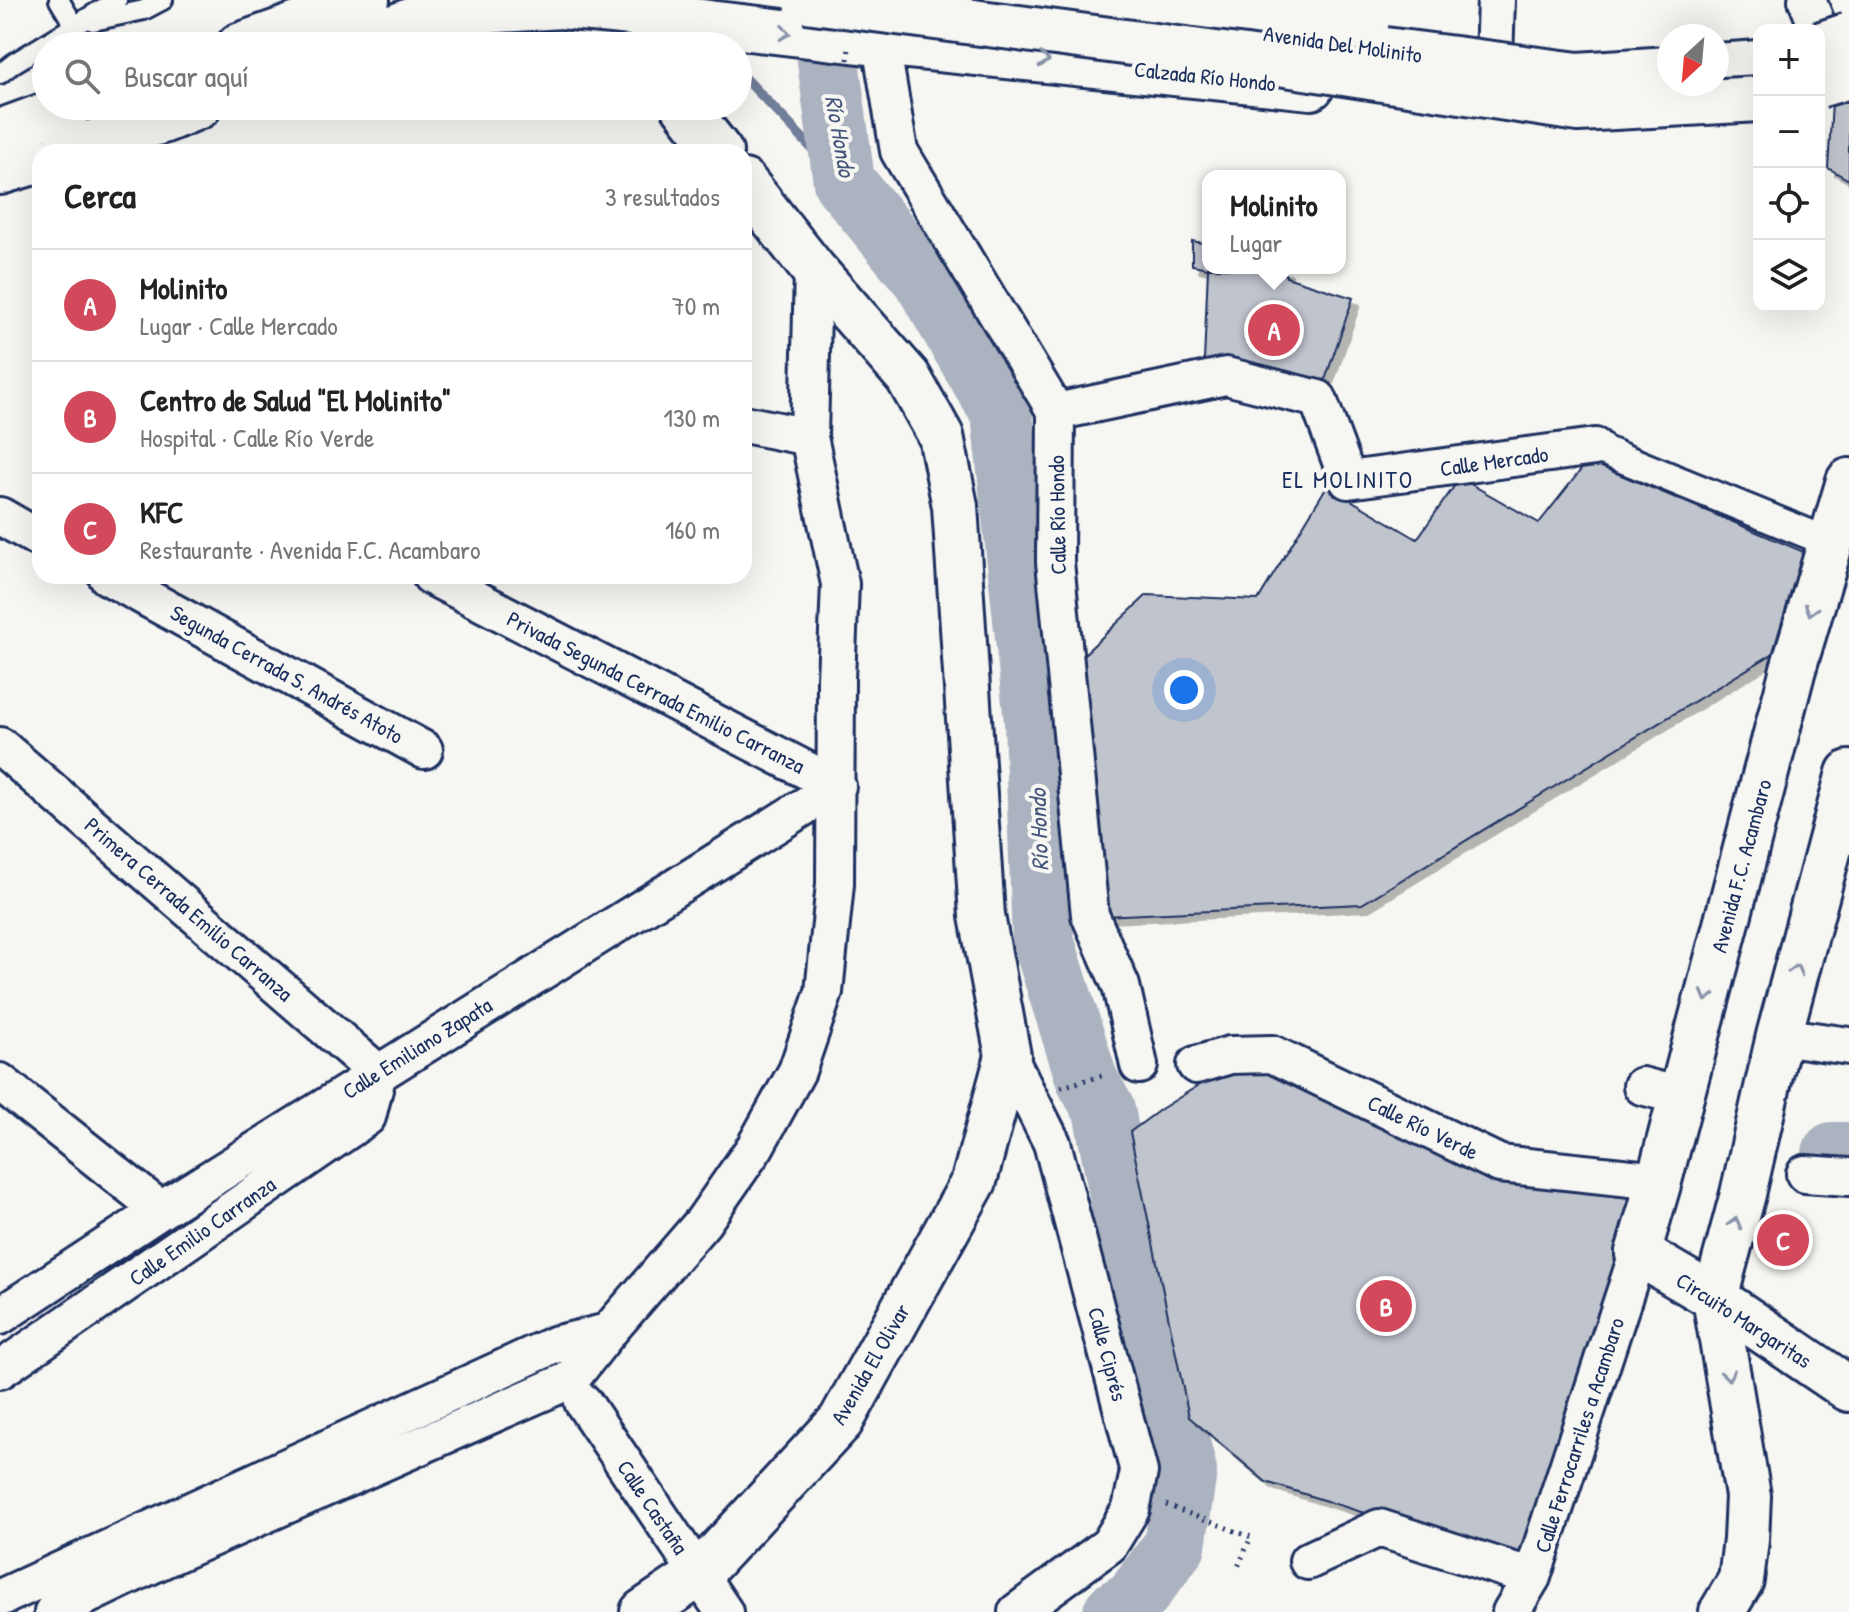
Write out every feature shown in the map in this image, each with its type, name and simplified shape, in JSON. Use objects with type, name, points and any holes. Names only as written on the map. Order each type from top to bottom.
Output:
[{"type":"main road","points":[[278,32],[367,0]]},
{"type":"main road","name":"Calzada Río Hondo","points":[[806,0],[1246,58],[1578,109],[1753,99]]},
{"type":"main road","name":"Calzada Río Hondo","points":[[880,0],[1493,91],[1609,121],[1753,112]]},
{"type":"main road","name":"Avenida Del Molinito","points":[[1017,0],[1578,75],[1657,70]]},
{"type":"main road","name":"Calzada Río Hondo","points":[[383,32],[425,15],[532,4],[656,20],[694,32]]},
{"type":"main road","name":"Calzada Río Hondo","points":[[752,37],[881,44],[1493,91],[1657,85]]},
{"type":"main road","points":[[1729,65],[1753,63]]},
{"type":"main road","points":[[1729,80],[1753,78]]},
{"type":"main road","points":[[0,132],[33,120]]},
{"type":"main road","points":[[89,144],[164,120]]},
{"type":"main road","points":[[695,120],[714,144]]},
{"type":"main road","points":[[0,172],[32,162]]},
{"type":"main road","points":[[752,192],[813,269],[908,377],[941,436],[955,506],[982,916],[1008,1056]]},
{"type":"main road","name":"Avenida F.C. Acambaro","points":[[1638,1253],[1659,1181],[1661,1091],[1849,481]]},
{"type":"main road","points":[[1722,1612],[1741,1580],[1748,1496],[1715,1298],[1743,1194],[1779,1036],[1849,773]]},
{"type":"main road","name":"Avenida El Olivar","points":[[643,1612],[698,1575],[841,1421],[974,1181],[1008,1056]]},
{"type":"main road","name":"Circuito Margaritas","points":[[1638,1253],[1715,1298],[1849,1389]]},
{"type":"street","points":[[880,0],[881,44],[899,151],[1056,412]]},
{"type":"street","points":[[1493,91],[1496,0]]},
{"type":"street","points":[[1807,0],[1831,62]]},
{"type":"street","points":[[53,1612],[168,1557],[570,1380],[703,1222],[755,1147],[797,1071],[824,992],[835,884],[836,679],[840,584],[809,437],[813,269]]},
{"type":"street","name":"Calle Mercado","points":[[1056,412],[1226,376],[1318,399],[1348,480],[1595,447],[1831,543]]},
{"type":"street","name":"Calle Río Hondo","points":[[1056,412],[1055,562],[1090,915],[1121,986],[1126,1069]]},
{"type":"street","points":[[752,426],[809,437]]},
{"type":"street","points":[[2,523],[32,536]]},
{"type":"street","name":"Segunda Cerrada S. Andrés Atoto","points":[[122,584],[424,750]]},
{"type":"street","name":"Privada Segunda Cerrada Emilio Carranza","points":[[446,584],[837,786]]},
{"type":"street","name":"Primera Cerrada Emilio Carranza","points":[[0,746],[378,1073]]},
{"type":"street","name":"Calle Emiliano Zapata","points":[[0,1316],[161,1210],[837,786]]},
{"type":"street","points":[[1779,1036],[1849,1046]]},
{"type":"street","name":"Calle Río Verde","points":[[1196,1065],[1230,1055],[1272,1054],[1500,1164],[1659,1181]]},
{"type":"street","name":"Calle Ciprés","points":[[1008,1056],[1052,1143],[1139,1472],[1131,1509],[1109,1545],[1017,1612]]},
{"type":"street","name":"Calle Emilio Carranza","points":[[0,1370],[367,1117],[378,1073]]},
{"type":"street","points":[[0,1082],[161,1210]]},
{"type":"street","points":[[1805,1174],[1849,1177]]},
{"type":"street","name":"Calle Ferrocarriles a Acambaro","points":[[1511,1612],[1532,1577],[1638,1253]]},
{"type":"street","points":[[0,1598],[554,1345],[608,1332]]},
{"type":"street","name":"Calle Castaña","points":[[583,1402],[724,1612]]},
{"type":"street","points":[[1308,1561],[1379,1528],[1532,1577]]},
{"type":"lane","points":[[59,0],[74,25]]},
{"type":"lane","points":[[63,32],[117,0]]},
{"type":"lane","points":[[74,25],[144,10],[163,0]]},
{"type":"lane","points":[[0,74],[32,52]]},
{"type":"path","points":[[1053,1090],[1126,1069]]},
{"type":"path","points":[[1157,1502],[1251,1537],[1238,1567]]},
{"type":"building","points":[[1849,98],[1849,180],[1828,168],[1832,103]]},
{"type":"building","points":[[1192,241],[1202,243],[1202,267],[1192,265]]},
{"type":"building","points":[[1208,274],[1286,274],[1286,277],[1353,298],[1325,380],[1204,361]]},
{"type":"building","points":[[1588,461],[1811,555],[1777,651],[1362,904],[1102,916],[1080,658],[1147,595],[1258,600],[1327,486],[1417,539],[1460,478],[1539,523]]},
{"type":"building","points":[[1266,1064],[1498,1184],[1642,1196],[1523,1563],[1266,1482],[1189,1417],[1130,1132],[1231,1065]]},
{"type":"waterway","name":"Río Hondo","points":[[827,53],[844,182],[923,278],[1002,414],[1035,721],[1043,940],[1087,1080],[1104,1110],[1126,1226],[1186,1471],[1175,1545],[1135,1599],[1114,1612]]},
{"type":"waterway","points":[[752,85],[844,182]]},
{"type":"waterway","points":[[1833,1153],[1849,1153]]},
{"type":"place","name":"Molinito","points":[[1274,330]]},
{"type":"place","name":"KFC","points":[[1783,1240]]},
{"type":"place","name":"Centro de Salud \"El Molinito\"","points":[[1386,1306]]},
{"type":"district","name":"EL MOLINITO","points":[[1348,480]]}]
